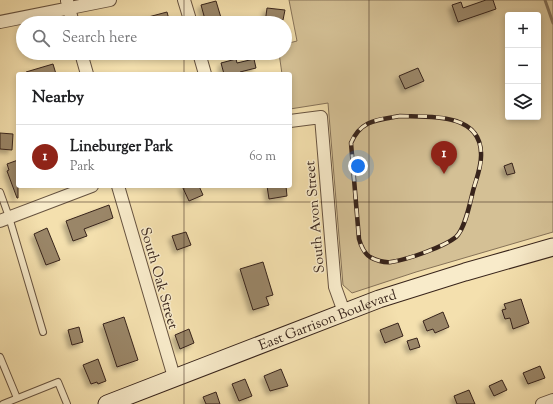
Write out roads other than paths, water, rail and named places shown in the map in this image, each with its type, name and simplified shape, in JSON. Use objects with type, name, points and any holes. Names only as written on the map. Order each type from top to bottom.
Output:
[{"type":"main road","name":"East Garrison Boulevard","points":[[106,404],[344,312],[464,272],[553,247]]},
{"type":"street","points":[[22,16],[67,4],[110,0]]},
{"type":"street","points":[[184,0],[189,16]]},
{"type":"street","points":[[67,4],[71,16]]},
{"type":"street","points":[[0,22],[16,18]]},
{"type":"street","points":[[83,60],[86,72]]},
{"type":"street","points":[[201,60],[204,72]]},
{"type":"street","name":"South Avon Street","points":[[292,121],[320,117],[336,287],[344,312]]},
{"type":"street","points":[[5,219],[87,188]]},
{"type":"street","name":"South Oak Street","points":[[119,188],[174,377]]},
{"type":"street","points":[[542,404],[553,400]]},
{"type":"lane","points":[[0,192],[5,219],[43,332]]},
{"type":"lane","points":[[0,357],[18,398]]},
{"type":"lane","points":[[0,366],[6,373]]},
{"type":"lane","points":[[3,404],[58,382],[67,404]]},
{"type":"waterway","points":[[545,0],[553,23]]},
{"type":"railway","points":[[400,116],[438,117],[462,124],[472,130],[478,140],[481,153],[481,163],[467,216],[456,237],[443,245],[415,256],[398,261],[385,262],[370,257],[363,249],[359,239],[351,143],[355,135],[365,125],[377,120],[400,116]]},
{"type":"place","name":"Lineburger Park","points":[[444,174]]}]
